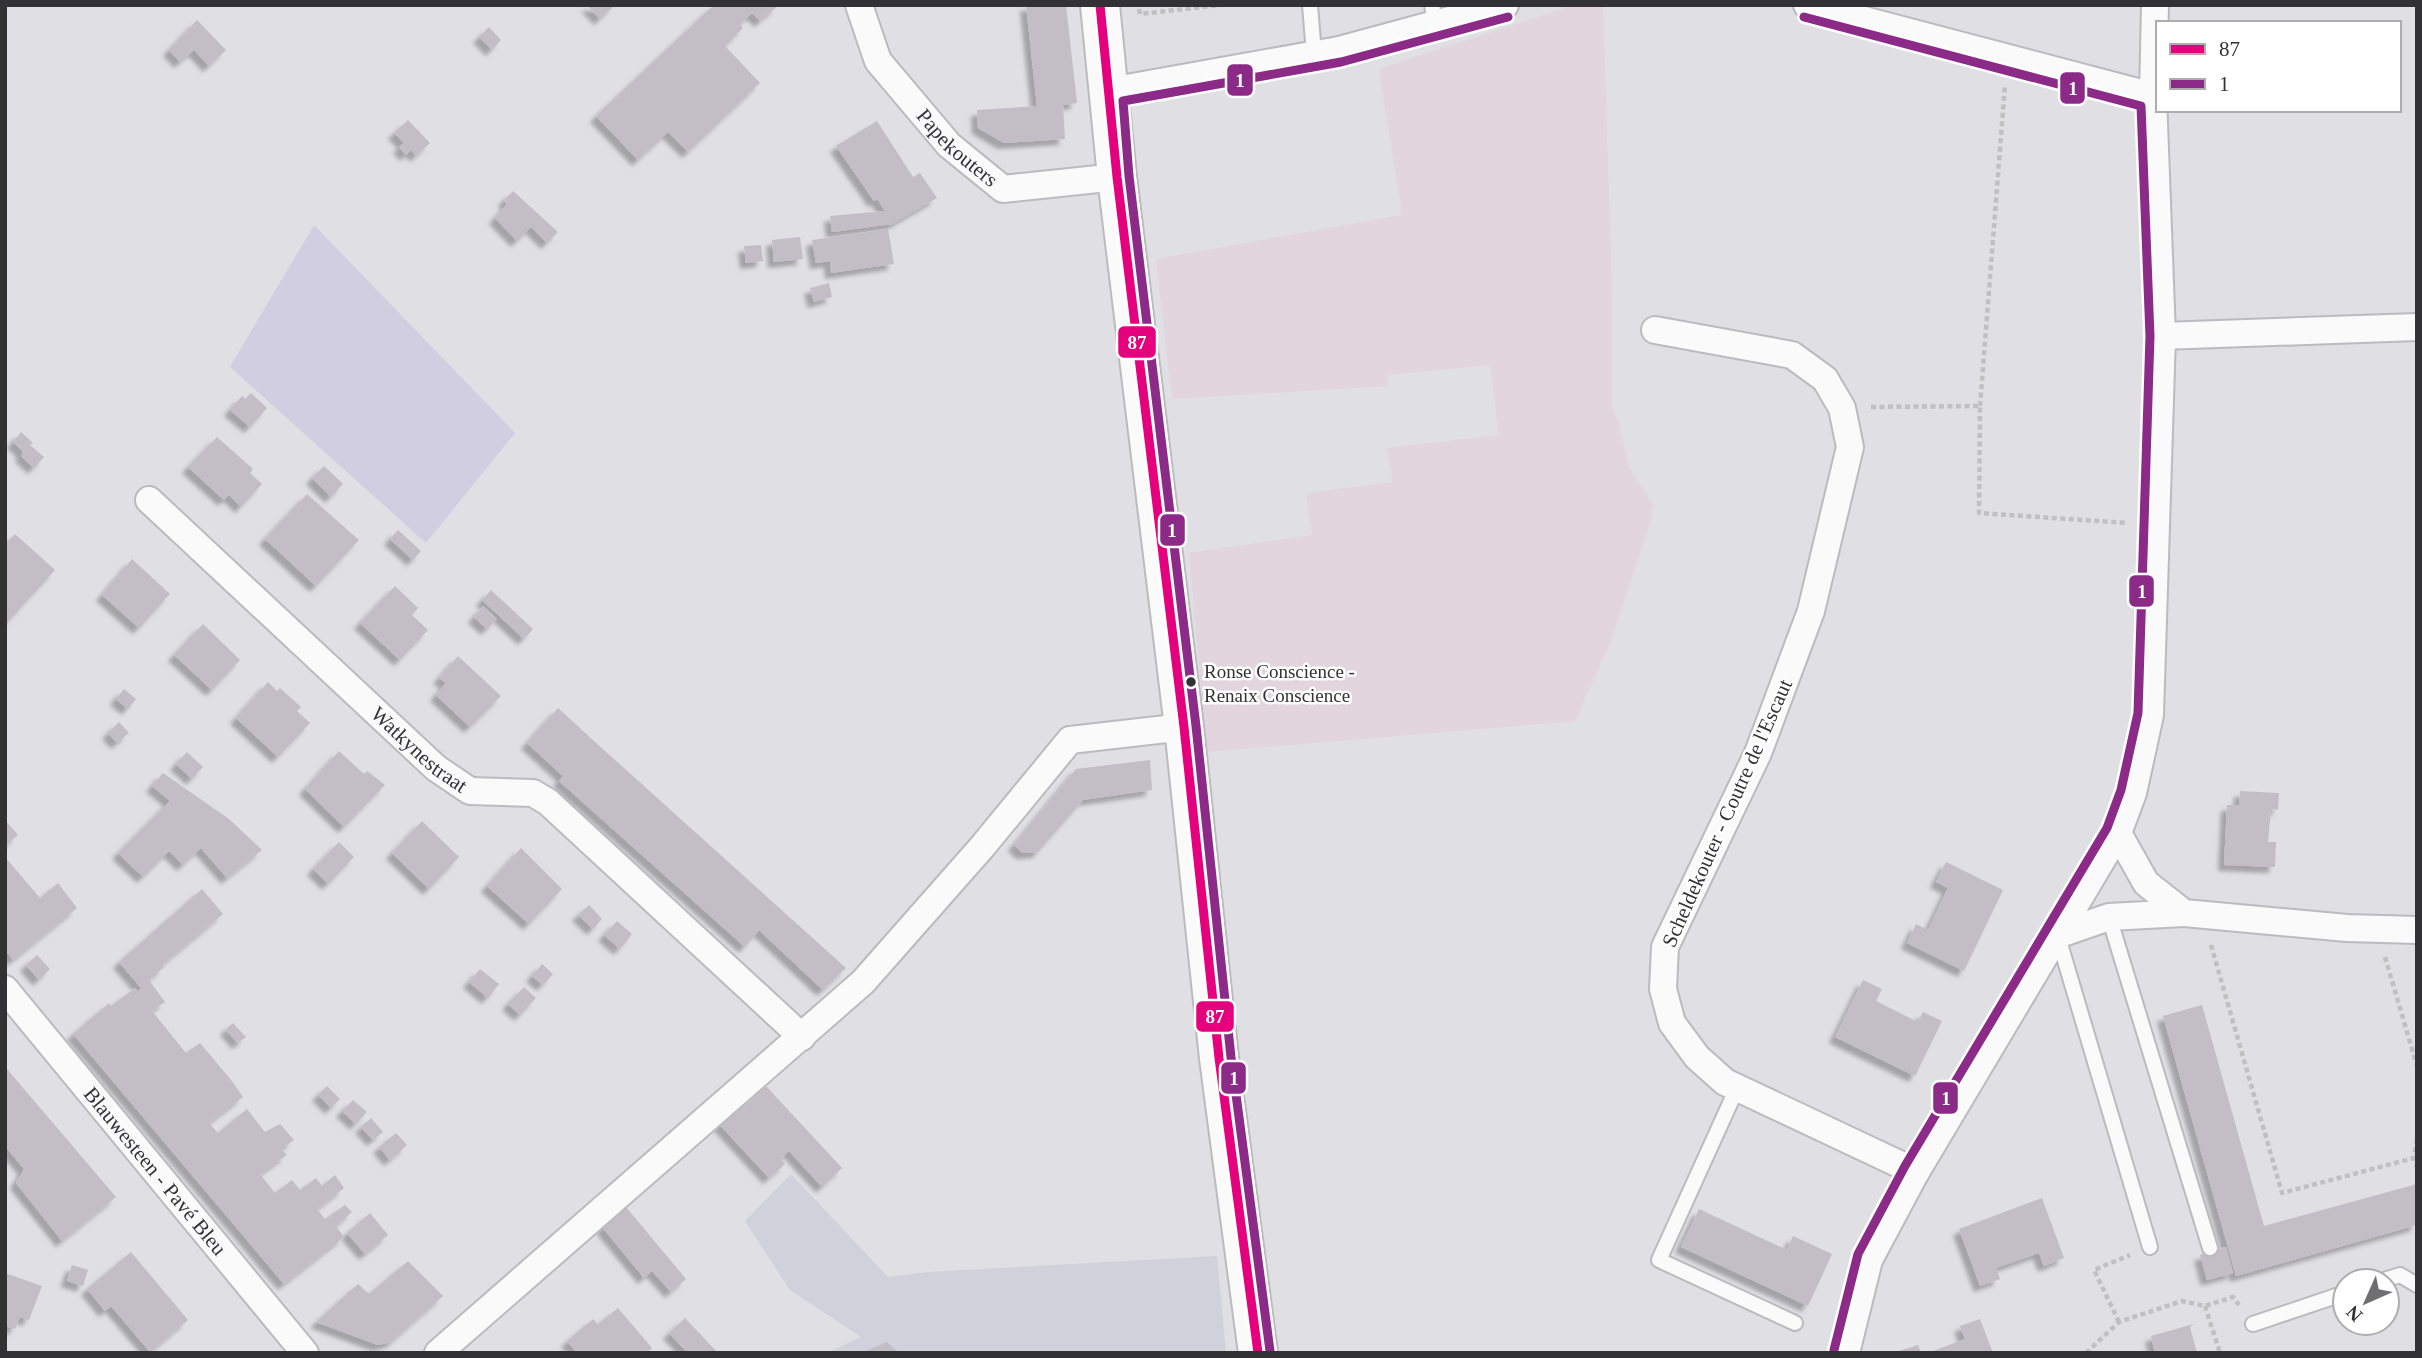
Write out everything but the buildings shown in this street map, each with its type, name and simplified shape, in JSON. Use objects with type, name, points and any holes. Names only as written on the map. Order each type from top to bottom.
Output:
[{"type":"main road","points":[[1100,5],[1117,177],[1184,727],[1219,1058],[1258,1353]]},
{"type":"street","name":"Papekouters","points":[[859,5],[878,61],[949,145],[1003,189],[1117,177]]},
{"type":"street","points":[[1110,91],[1314,54],[1433,15],[1504,5]]},
{"type":"street","points":[[1807,5],[2153,96]]},
{"type":"street","points":[[1846,1353],[1869,1261],[1916,1172],[2118,833],[2133,793],[2150,715],[2157,524],[2162,336],[2153,96],[2155,5]]},
{"type":"street","points":[[2162,336],[2417,327]]},
{"type":"street","name":"Scheldekouter - Coutre de l'Escaut","points":[[1655,330],[1792,355],[1825,379],[1842,408],[1850,447],[1811,611],[1758,752],[1665,947],[1663,989],[1672,1023],[1697,1057],[1725,1082],[1916,1172]]},
{"type":"street","name":"Watkynestraat","points":[[149,500],[436,768],[470,791],[533,793],[548,802],[802,1037]]},
{"type":"street","points":[[438,1353],[863,982],[982,847],[1070,740],[1184,727]]},
{"type":"street","points":[[2118,833],[2146,883],[2193,914]]},
{"type":"street","points":[[2057,935],[2109,917],[2193,914],[2347,928],[2417,930]]},
{"type":"street","name":"Blauwesteen - Pavé Bleu","points":[[5,989],[305,1353]]},
{"type":"lane","points":[[1310,5],[1314,54]]},
{"type":"lane","points":[[2109,917],[2210,1248]]},
{"type":"lane","points":[[2057,935],[2150,1247]]},
{"type":"lane","points":[[1737,1088],[1659,1260],[1795,1323]]},
{"type":"lane","points":[[2401,1276],[2417,1285]]},
{"type":"lane","points":[[2253,1324],[2331,1298]]},
{"type":"path","points":[[1138,5],[1140,14],[1221,5]]},
{"type":"path","points":[[2007,57],[1980,405],[1979,513],[2157,524]]},
{"type":"path","points":[[1842,408],[1980,405]]},
{"type":"path","points":[[2193,914],[2282,1193],[2414,1158]]},
{"type":"path","points":[[2378,929],[2417,1066]]},
{"type":"path","points":[[2417,1139],[2414,1158],[2417,1167]]},
{"type":"path","points":[[2119,1322],[2094,1270],[2150,1247]]},
{"type":"path","points":[[2087,1353],[2119,1322],[2182,1301],[2205,1306],[2233,1297],[2253,1324]]},
{"type":"path","points":[[2205,1306],[2220,1353]]},
{"type":"shaded area","points":[[1574,5],[1603,5],[1612,295],[1612,408],[1618,421],[1629,467],[1653,504],[1651,520],[1610,643],[1575,721],[1207,752],[1189,553],[1312,535],[1306,493],[1393,482],[1387,448],[1499,435],[1490,365],[1387,375],[1388,386],[1172,399],[1156,259],[1402,215],[1379,69]]},
{"type":"shaded area","points":[[314,225],[515,433],[426,543],[230,367]]},
{"type":"shaded area","points":[[791,1174],[888,1277],[927,1272],[1217,1256],[1226,1353],[827,1353],[861,1337],[790,1290],[745,1221]]},
{"type":"transit line","name":"87","points":[[1100,5],[1117,177],[1184,727],[1219,1058],[1258,1353]]},
{"type":"transit line","name":"1","points":[[1270,1351],[1231,1057],[1196,726],[1129,176],[1123,101],[1341,62],[1508,17]]},
{"type":"transit line","name":"1","points":[[1804,17],[2141,106],[2150,336],[2138,713],[2121,790],[2107,828],[1905,1166],[1858,1254],[1834,1350]]},
{"type":"place","name":"Ronse Conscience - Renaix Conscience","points":[[1191,682]]}]
